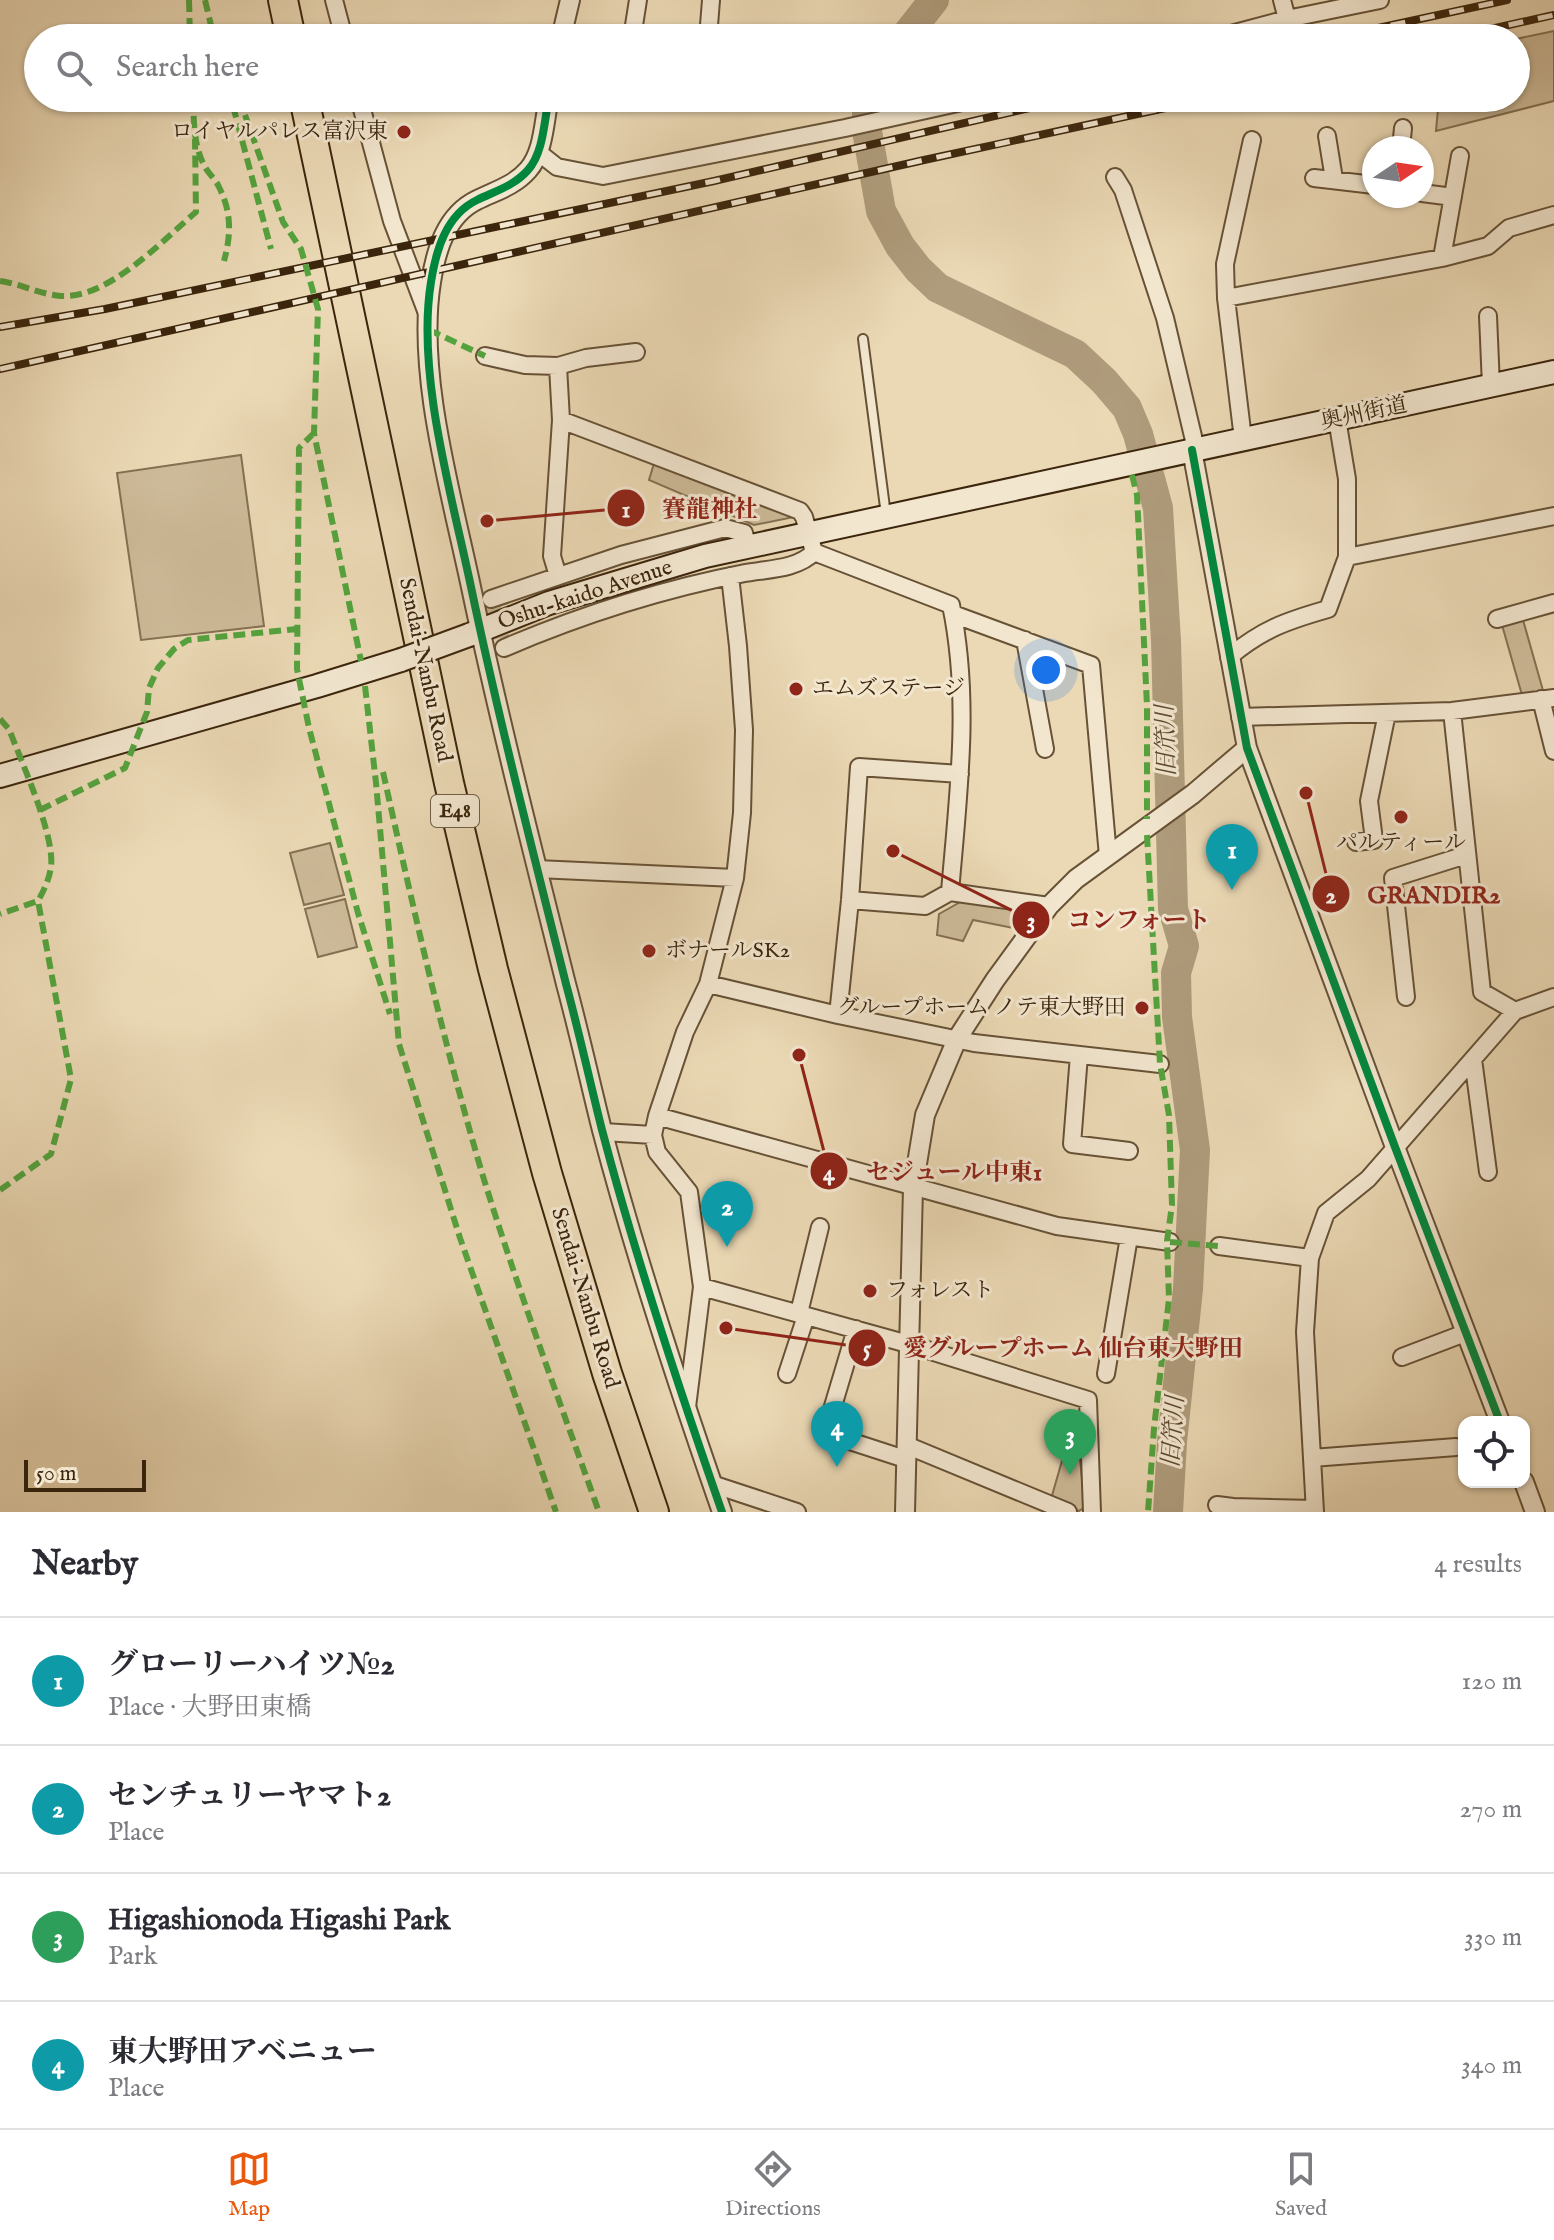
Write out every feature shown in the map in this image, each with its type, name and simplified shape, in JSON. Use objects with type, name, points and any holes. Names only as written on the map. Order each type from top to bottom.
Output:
[{"type":"highway","points":[[283,0],[288,24]]},
{"type":"highway","name":"Sendai-Nanbu Road","points":[[307,112],[449,783],[493,969],[547,1173],[607,1373],[654,1512]]},
{"type":"main road","name":"奥州街道","points":[[1133,463],[1554,372]]},
{"type":"main road","name":"Oshu-kaido Avenue","points":[[0,776],[354,675],[609,583],[705,556],[748,547],[811,543],[886,516],[1133,463]]},
{"type":"street","points":[[334,0],[340,24]]},
{"type":"street","points":[[564,24],[570,0]]},
{"type":"street","points":[[634,24],[638,0]]},
{"type":"street","points":[[709,24],[711,0]]},
{"type":"street","points":[[1282,0],[1287,19]]},
{"type":"street","points":[[1268,24],[1380,0]]},
{"type":"street","points":[[363,112],[392,221],[429,317]]},
{"type":"street","points":[[546,112],[538,152],[531,167],[514,183],[474,201],[459,213],[445,231],[438,248],[430,284],[433,401],[474,633],[603,1132],[653,1305],[722,1512]]},
{"type":"street","points":[[538,152],[557,167],[603,176],[919,112]]},
{"type":"street","points":[[1402,136],[1403,128]]},
{"type":"street","points":[[1327,136],[1334,179]]},
{"type":"street","points":[[1243,439],[1226,298],[1225,264],[1252,140]]},
{"type":"street","points":[[1442,258],[1460,156]]},
{"type":"street","points":[[1115,177],[1123,190],[1165,318],[1187,451],[1247,748],[1498,1416]]},
{"type":"street","points":[[1314,178],[1362,183]]},
{"type":"street","points":[[1434,195],[1453,197]]},
{"type":"street","points":[[1226,298],[1442,258],[1488,246],[1509,228],[1554,215]]},
{"type":"street","points":[[1488,316],[1491,386]]},
{"type":"street","points":[[485,356],[525,365],[558,366],[586,358],[636,352]]},
{"type":"street","points":[[558,366],[561,420],[552,556],[558,576]]},
{"type":"street","points":[[1229,657],[1264,631],[1328,609],[1347,557],[1347,479],[1337,419]]},
{"type":"street","points":[[504,648],[550,628],[645,598],[730,576],[804,562],[811,543],[800,511],[561,420]]},
{"type":"street","points":[[1347,557],[1554,516]]},
{"type":"street","points":[[491,599],[621,555],[725,528],[744,533],[748,547]]},
{"type":"street","points":[[811,543],[951,605],[962,667],[960,774],[950,892]]},
{"type":"street","points":[[687,1407],[702,1287],[689,1192],[657,1152],[653,1135],[685,1032],[708,984],[735,878],[742,813],[744,730],[730,576]]},
{"type":"street","points":[[1497,619],[1554,603]]},
{"type":"street","points":[[953,614],[1091,665],[1108,856]]},
{"type":"street","points":[[1025,640],[1045,749]]},
{"type":"street","points":[[1240,717],[1452,711],[1548,698],[1554,751]]},
{"type":"street","points":[[1452,711],[1482,992],[1515,1011]]},
{"type":"street","points":[[1356,842],[1374,840],[1369,801],[1387,713]]},
{"type":"street","points":[[905,1512],[913,1188],[925,1115],[957,1039],[1003,968],[1049,906],[1076,879],[1193,794],[1247,748]]},
{"type":"street","points":[[838,1015],[859,767],[960,774]]},
{"type":"street","points":[[1406,997],[1393,878],[1466,855]]},
{"type":"street","points":[[537,869],[735,878]]},
{"type":"street","points":[[850,900],[925,906],[950,892],[1049,906]]},
{"type":"street","points":[[708,984],[957,1039],[1160,1064]]},
{"type":"street","points":[[1228,1508],[1315,1510],[1305,1332],[1310,1258],[1326,1213],[1368,1179],[1515,1011],[1554,997]]},
{"type":"street","points":[[1079,1055],[1072,1144],[1129,1151]]},
{"type":"street","points":[[1473,1059],[1488,1172]]},
{"type":"street","points":[[657,1116],[1057,1226],[1170,1242]]},
{"type":"street","points":[[603,1132],[653,1135]]},
{"type":"street","points":[[787,1374],[820,1227]]},
{"type":"street","points":[[1106,1374],[1129,1237]]},
{"type":"street","points":[[1219,1246],[1310,1258]]},
{"type":"street","points":[[702,1287],[908,1344],[1088,1400],[1092,1512]]},
{"type":"street","points":[[856,1329],[825,1433],[906,1452],[1068,1512]]},
{"type":"street","points":[[1402,1357],[1465,1333]]},
{"type":"street","points":[[1312,1458],[1456,1447]]},
{"type":"street","points":[[712,1484],[797,1512]]},
{"type":"street","points":[[1526,1488],[1535,1512]]},
{"type":"lane","points":[[863,339],[886,516]]},
{"type":"shaded area","points":[[1554,31],[1554,101],[1530,107],[1530,36]]},
{"type":"shaded area","points":[[1438,112],[1511,112],[1436,131]]},
{"type":"shaded area","points":[[241,455],[264,626],[141,640],[117,473]]},
{"type":"shaded area","points":[[655,460],[794,517],[754,525],[649,480]]},
{"type":"shaded area","points":[[1523,620],[1544,694],[1522,695],[1502,625]]},
{"type":"shaded area","points":[[330,843],[344,895],[304,905],[290,853]]},
{"type":"shaded area","points":[[345,899],[357,947],[318,957],[305,909]]},
{"type":"shaded area","points":[[962,901],[1017,908],[1023,916],[1013,928],[973,920],[963,941],[937,935],[939,914]]},
{"type":"shaded area","points":[[1066,1447],[1079,1451],[1085,1507],[1079,1511],[1051,1499]]},
{"type":"waterway","name":"旧笊川","points":[[915,24],[934,0]]},
{"type":"waterway","name":"旧笊川","points":[[867,112],[867,131],[881,211],[900,246],[938,288],[1075,354],[1104,381],[1127,408],[1138,434],[1158,508],[1166,641],[1173,909],[1184,946],[1176,973],[1177,1017],[1195,1150],[1188,1289],[1168,1512]]},
{"type":"tunnel","points":[[491,599],[504,648]]},
{"type":"railway","points":[[1396,24],[1507,0]]},
{"type":"railway","points":[[1513,24],[1554,15]]},
{"type":"railway","points":[[0,327],[105,309],[714,181],[1012,112]]},
{"type":"railway","points":[[0,369],[1147,112]]},
{"type":"marked path","points":[[189,0],[190,24]]},
{"type":"marked path","points":[[205,0],[211,24]]},
{"type":"marked path","points":[[194,112],[198,150],[219,187],[228,215],[229,233],[224,261]]},
{"type":"marked path","points":[[235,112],[271,249]]},
{"type":"marked path","points":[[244,112],[283,222],[301,249],[318,309],[314,433],[361,661]]},
{"type":"marked path","points":[[0,281],[53,295],[79,294],[97,288],[133,266],[196,212],[195,139]]},
{"type":"marked path","points":[[429,330],[485,356]]},
{"type":"marked path","points":[[314,433],[299,448],[297,669],[309,728],[358,913],[390,1014]]},
{"type":"marked path","points":[[1132,475],[1137,495],[1147,706],[1147,819]]},
{"type":"marked path","points":[[40,810],[125,768],[147,712],[149,688],[158,668],[174,649],[188,640],[297,629]]},
{"type":"marked path","points":[[365,686],[399,1044],[460,1238],[556,1512]]},
{"type":"marked path","points":[[0,719],[9,729],[36,798],[51,853],[51,867],[38,901],[0,914]]},
{"type":"marked path","points":[[383,772],[441,1024],[482,1173],[599,1512]]},
{"type":"marked path","points":[[1147,835],[1160,1064],[1169,1115],[1172,1205],[1167,1241],[1169,1299],[1148,1512]]},
{"type":"marked path","points":[[0,1190],[51,1154],[71,1079],[38,901]]},
{"type":"marked path","points":[[1170,1242],[1219,1246]]},
{"type":"cycle path","points":[[546,112],[540,145],[528,170],[510,184],[466,207],[444,235],[431,282],[428,318],[432,395],[446,475],[493,687],[602,1130],[658,1322],[722,1512]]},
{"type":"cycle path","points":[[1192,450],[1247,748],[1498,1416]]},
{"type":"place","name":"ロイヤルパレス富沢東","points":[[404,132]]},
{"type":"place","name":"賽龍神社","points":[[487,521]]},
{"type":"place","name":"エムズステージ","points":[[796,689]]},
{"type":"place","name":"GRANDIR2","points":[[1306,793]]},
{"type":"place","name":"パルティール","points":[[1401,817]]},
{"type":"place","name":"コンフォート","points":[[893,851]]},
{"type":"place","name":"グローリーハイツ№2","points":[[1232,890]]},
{"type":"place","name":"ボナールSK2","points":[[649,951]]},
{"type":"place","name":"グループホーム ノテ東大野田","points":[[1142,1008]]},
{"type":"place","name":"セジュール中東1","points":[[799,1055]]},
{"type":"place","name":"センチュリーヤマト2","points":[[727,1247]]},
{"type":"place","name":"フォレスト","points":[[870,1291]]},
{"type":"place","name":"愛グループホーム 仙台東大野田","points":[[726,1328]]},
{"type":"place","name":"東大野田アベニュー","points":[[837,1467]]},
{"type":"place","name":"Higashionoda Higashi Park","points":[[1070,1475]]}]
